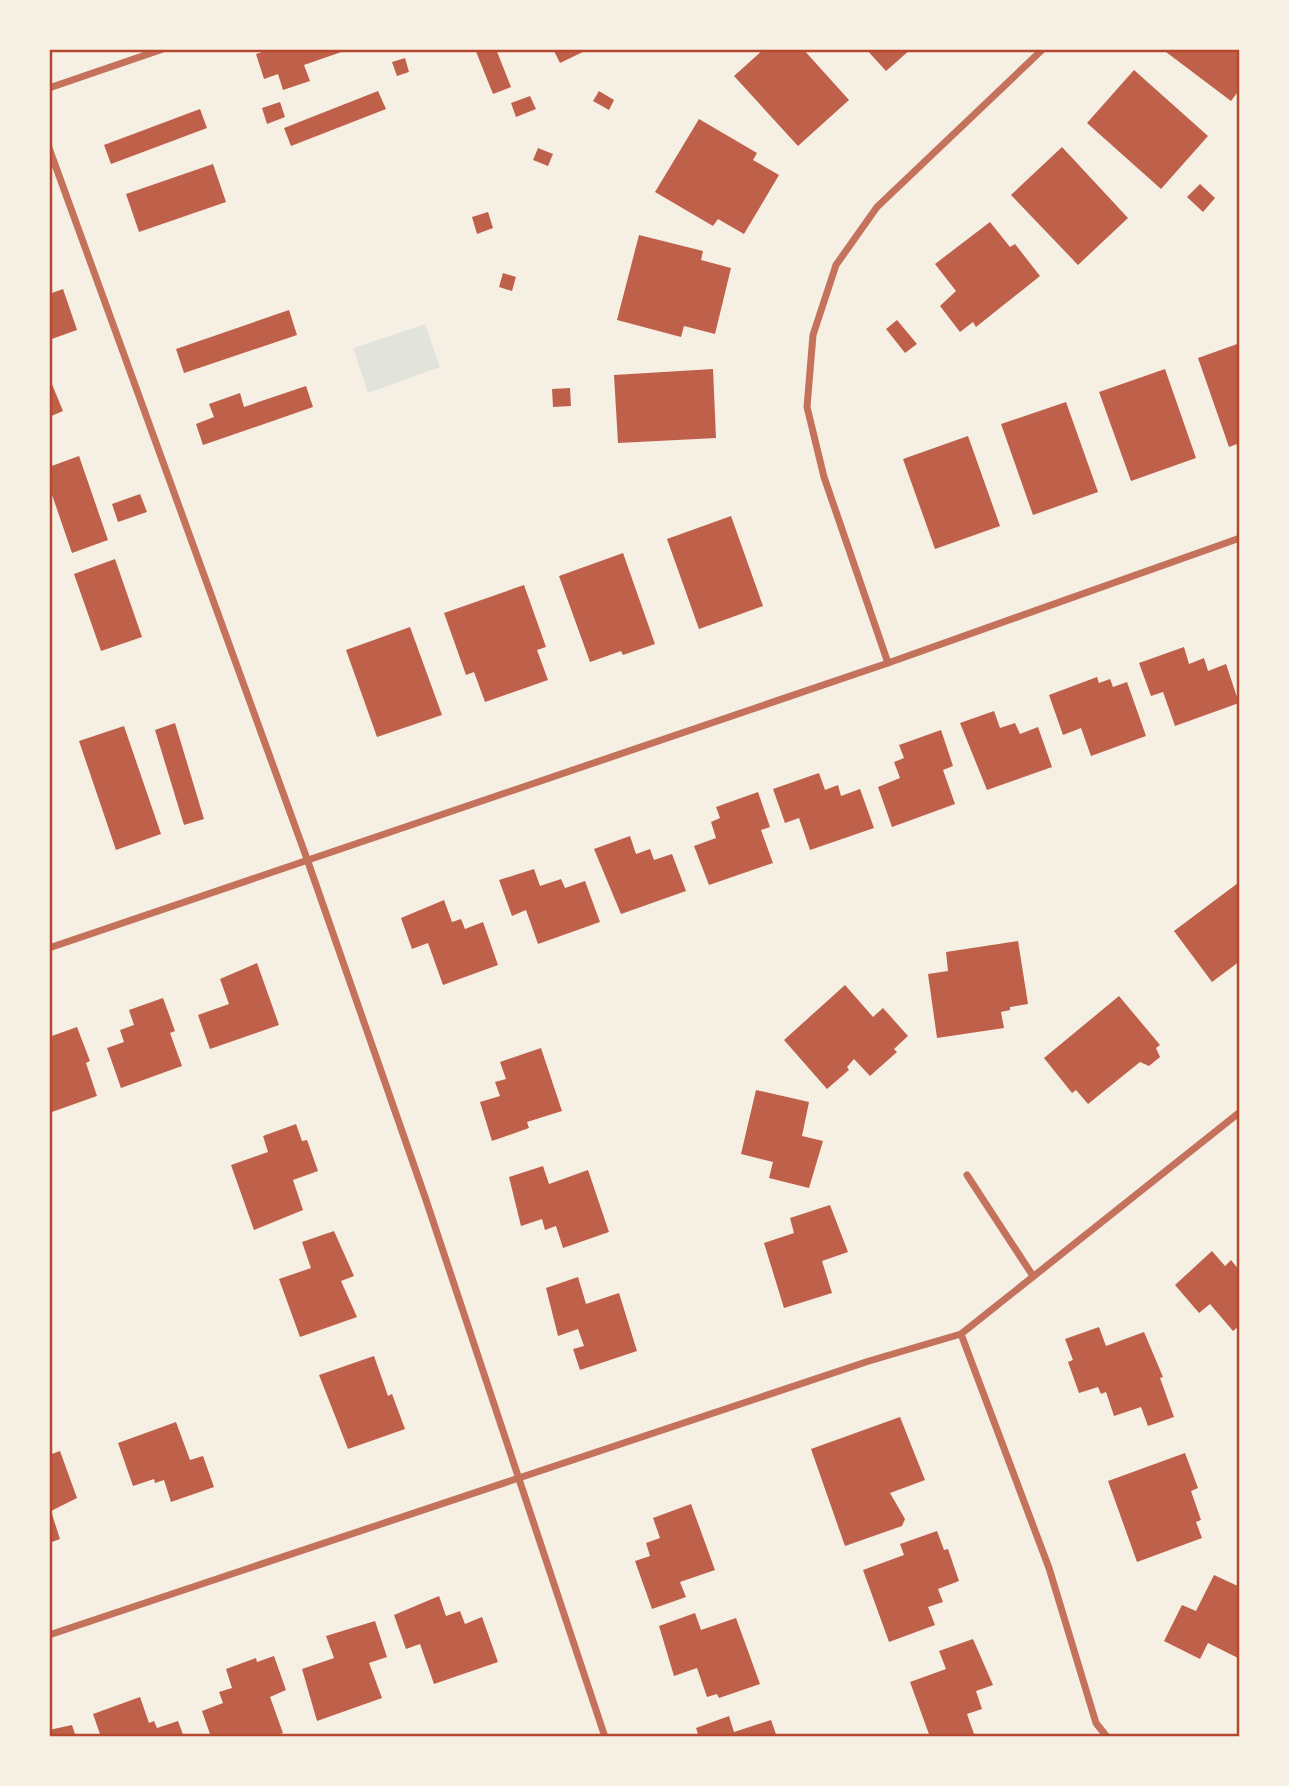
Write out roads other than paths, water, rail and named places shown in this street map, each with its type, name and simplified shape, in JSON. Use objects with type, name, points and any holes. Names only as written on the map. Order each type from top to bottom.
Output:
[{"type":"street","points":[[49,88],[163,49]]},
{"type":"street","points":[[888,663],[824,477],[807,408],[813,335],[836,265],[877,207],[1043,49]]},
{"type":"street","points":[[49,148],[307,859],[605,1737]]},
{"type":"street","points":[[49,948],[888,663],[1240,538]]},
{"type":"street","points":[[49,1635],[961,1334],[1240,1112]]},
{"type":"street","points":[[967,1175],[1033,1276]]},
{"type":"street","points":[[961,1334],[985,1391],[1049,1568],[1096,1723],[1107,1737]]}]
